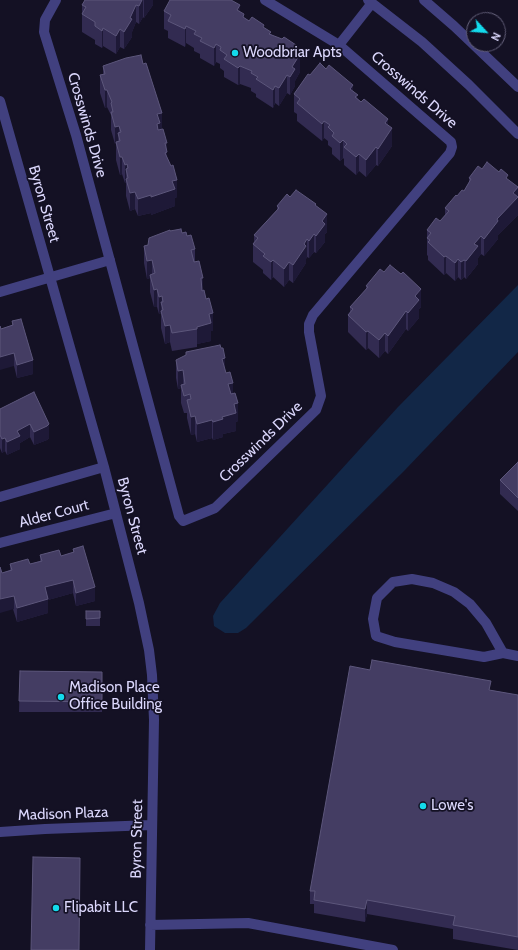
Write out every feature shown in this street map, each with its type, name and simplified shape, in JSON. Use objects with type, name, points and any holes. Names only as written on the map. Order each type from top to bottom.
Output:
[{"type":"street","name":"Crosswinds Drive","points":[[56,0],[45,20],[44,32],[76,135],[179,516],[183,521],[189,520],[215,508],[316,410],[321,396],[309,332],[309,324],[313,315],[450,153],[452,147],[451,142],[339,45],[265,0]]},
{"type":"street","points":[[424,0],[454,26],[518,87]]},
{"type":"street","points":[[339,45],[373,1],[422,42],[518,134]]},
{"type":"street","name":"Byron Street","points":[[0,101],[49,279],[104,467],[139,603],[152,675],[154,720],[150,950]]},
{"type":"street","points":[[0,292],[49,279],[110,260]]},
{"type":"street","name":"Alder Court","points":[[0,497],[104,467]]},
{"type":"street","name":"Alder Court","points":[[0,543],[116,513]]},
{"type":"street","points":[[502,653],[486,623],[470,604],[454,592],[433,582],[412,579],[393,582],[377,598],[373,619],[376,636],[395,642],[484,657],[502,653],[518,656]]},
{"type":"street","name":"Madison Plaza","points":[[0,832],[152,825]]},
{"type":"street","points":[[150,924],[248,923],[393,950]]},
{"type":"water","points":[[518,285],[518,352],[404,471],[246,628],[238,633],[225,633],[214,626],[213,616],[220,603],[398,407]]},
{"type":"building","points":[[85,0],[142,0],[139,6],[136,5],[130,18],[132,19],[124,32],[120,29],[116,36],[103,28],[102,31],[95,26],[95,22],[82,14],[86,7],[82,5]]},
{"type":"building","name":"Woodbriar Apts","points":[[170,0],[231,0],[240,5],[237,10],[244,14],[243,17],[249,21],[252,17],[271,32],[269,34],[282,39],[284,37],[296,45],[294,50],[300,54],[292,67],[295,69],[290,77],[287,75],[279,88],[275,86],[273,90],[256,79],[258,77],[251,73],[252,71],[240,66],[238,68],[224,59],[227,55],[220,50],[221,47],[216,44],[214,48],[200,41],[202,38],[194,34],[196,31],[186,26],[185,29],[168,21],[171,15],[164,11]]},
{"type":"building","points":[[141,55],[143,64],[146,63],[162,113],[157,114],[160,123],[157,124],[158,130],[163,129],[167,143],[165,143],[167,152],[165,153],[171,166],[173,165],[177,180],[172,181],[175,189],[151,197],[151,195],[138,199],[135,192],[130,193],[126,179],[128,178],[126,169],[128,168],[127,164],[125,165],[122,157],[120,157],[116,142],[120,141],[118,133],[121,132],[119,126],[115,127],[111,112],[113,112],[112,102],[107,90],[105,90],[100,75],[105,74],[103,66],[126,58]]},
{"type":"building","points":[[320,63],[326,69],[329,65],[353,85],[350,89],[358,95],[355,97],[361,102],[364,99],[388,119],[385,123],[392,128],[378,149],[376,147],[366,160],[359,154],[356,157],[344,147],[347,144],[343,140],[340,143],[332,136],[334,133],[328,127],[330,125],[324,121],[322,124],[297,103],[300,99],[294,94],[308,74],[310,75]]},
{"type":"building","points":[[487,162],[499,172],[501,169],[508,175],[506,178],[518,187],[513,193],[518,197],[497,219],[498,221],[484,239],[481,236],[474,244],[478,246],[466,261],[464,260],[461,262],[458,259],[455,263],[446,256],[444,257],[428,242],[430,240],[427,238],[431,233],[427,230],[436,218],[440,221],[449,211],[445,208],[456,195],[457,196],[462,190],[464,191],[471,179],[469,178],[478,166],[482,169]]},
{"type":"building","points":[[296,190],[327,214],[322,221],[325,224],[316,236],[314,234],[309,241],[307,239],[304,244],[306,246],[293,265],[289,262],[284,269],[273,260],[271,262],[263,256],[265,254],[253,244],[258,238],[254,235],[279,208],[277,206],[287,194],[290,197]]},
{"type":"building","points":[[181,229],[182,233],[186,232],[187,236],[191,235],[195,249],[191,250],[194,262],[199,261],[203,278],[201,278],[202,291],[204,290],[206,299],[209,298],[213,313],[209,314],[211,323],[197,327],[197,329],[172,333],[170,325],[165,326],[161,311],[163,310],[161,302],[163,302],[162,296],[159,297],[157,289],[154,290],[150,275],[155,273],[152,260],[147,261],[144,246],[148,245],[149,238],[170,230]]},
{"type":"building","points":[[390,265],[401,274],[403,272],[421,289],[415,296],[419,300],[408,313],[406,311],[388,336],[385,333],[379,340],[368,331],[366,332],[348,315],[353,309],[350,307],[368,287],[366,286],[380,269],[384,272]]},
{"type":"building","points":[[21,319],[33,360],[17,365],[14,353],[0,357],[0,326],[1,329],[13,325],[12,321]]},
{"type":"building","points":[[220,345],[221,348],[223,348],[225,358],[222,359],[226,373],[230,372],[233,383],[228,384],[231,394],[235,393],[238,403],[234,404],[236,413],[222,417],[223,419],[213,422],[212,420],[197,424],[195,416],[191,417],[187,400],[191,399],[190,394],[184,396],[181,385],[185,384],[183,370],[178,371],[176,360],[186,355],[186,352]]},
{"type":"building","points":[[34,392],[49,424],[34,432],[30,424],[17,431],[20,436],[7,442],[5,438],[2,439],[0,435],[0,409]]},
{"type":"building","points":[[518,462],[518,498],[500,480]]},
{"type":"building","points":[[83,546],[95,587],[76,593],[73,580],[45,587],[48,599],[17,608],[14,596],[0,599],[0,567],[2,573],[12,570],[10,564],[28,559],[30,564],[42,561],[40,555],[59,550],[61,556],[74,552],[73,549]]},
{"type":"building","points":[[86,611],[100,611],[100,618],[86,619]]},
{"type":"building","name":"Lowe's","points":[[372,660],[491,681],[489,690],[518,695],[518,937],[453,925],[455,916],[367,900],[365,909],[314,900],[315,891],[310,891],[350,666],[370,670]]},
{"type":"building","name":"Madison Place Office Building","points":[[20,671],[102,672],[102,702],[19,701]]},
{"type":"building","name":"Flipabit LLC","points":[[33,857],[80,858],[79,950],[31,950]]},
{"type":"place","name":"Woodbriar Apts","points":[[235,53]]},
{"type":"place","name":"Madison Place Office Building","points":[[61,697]]},
{"type":"place","name":"Lowe's","points":[[423,806]]},
{"type":"place","name":"Flipabit LLC","points":[[56,908]]}]
